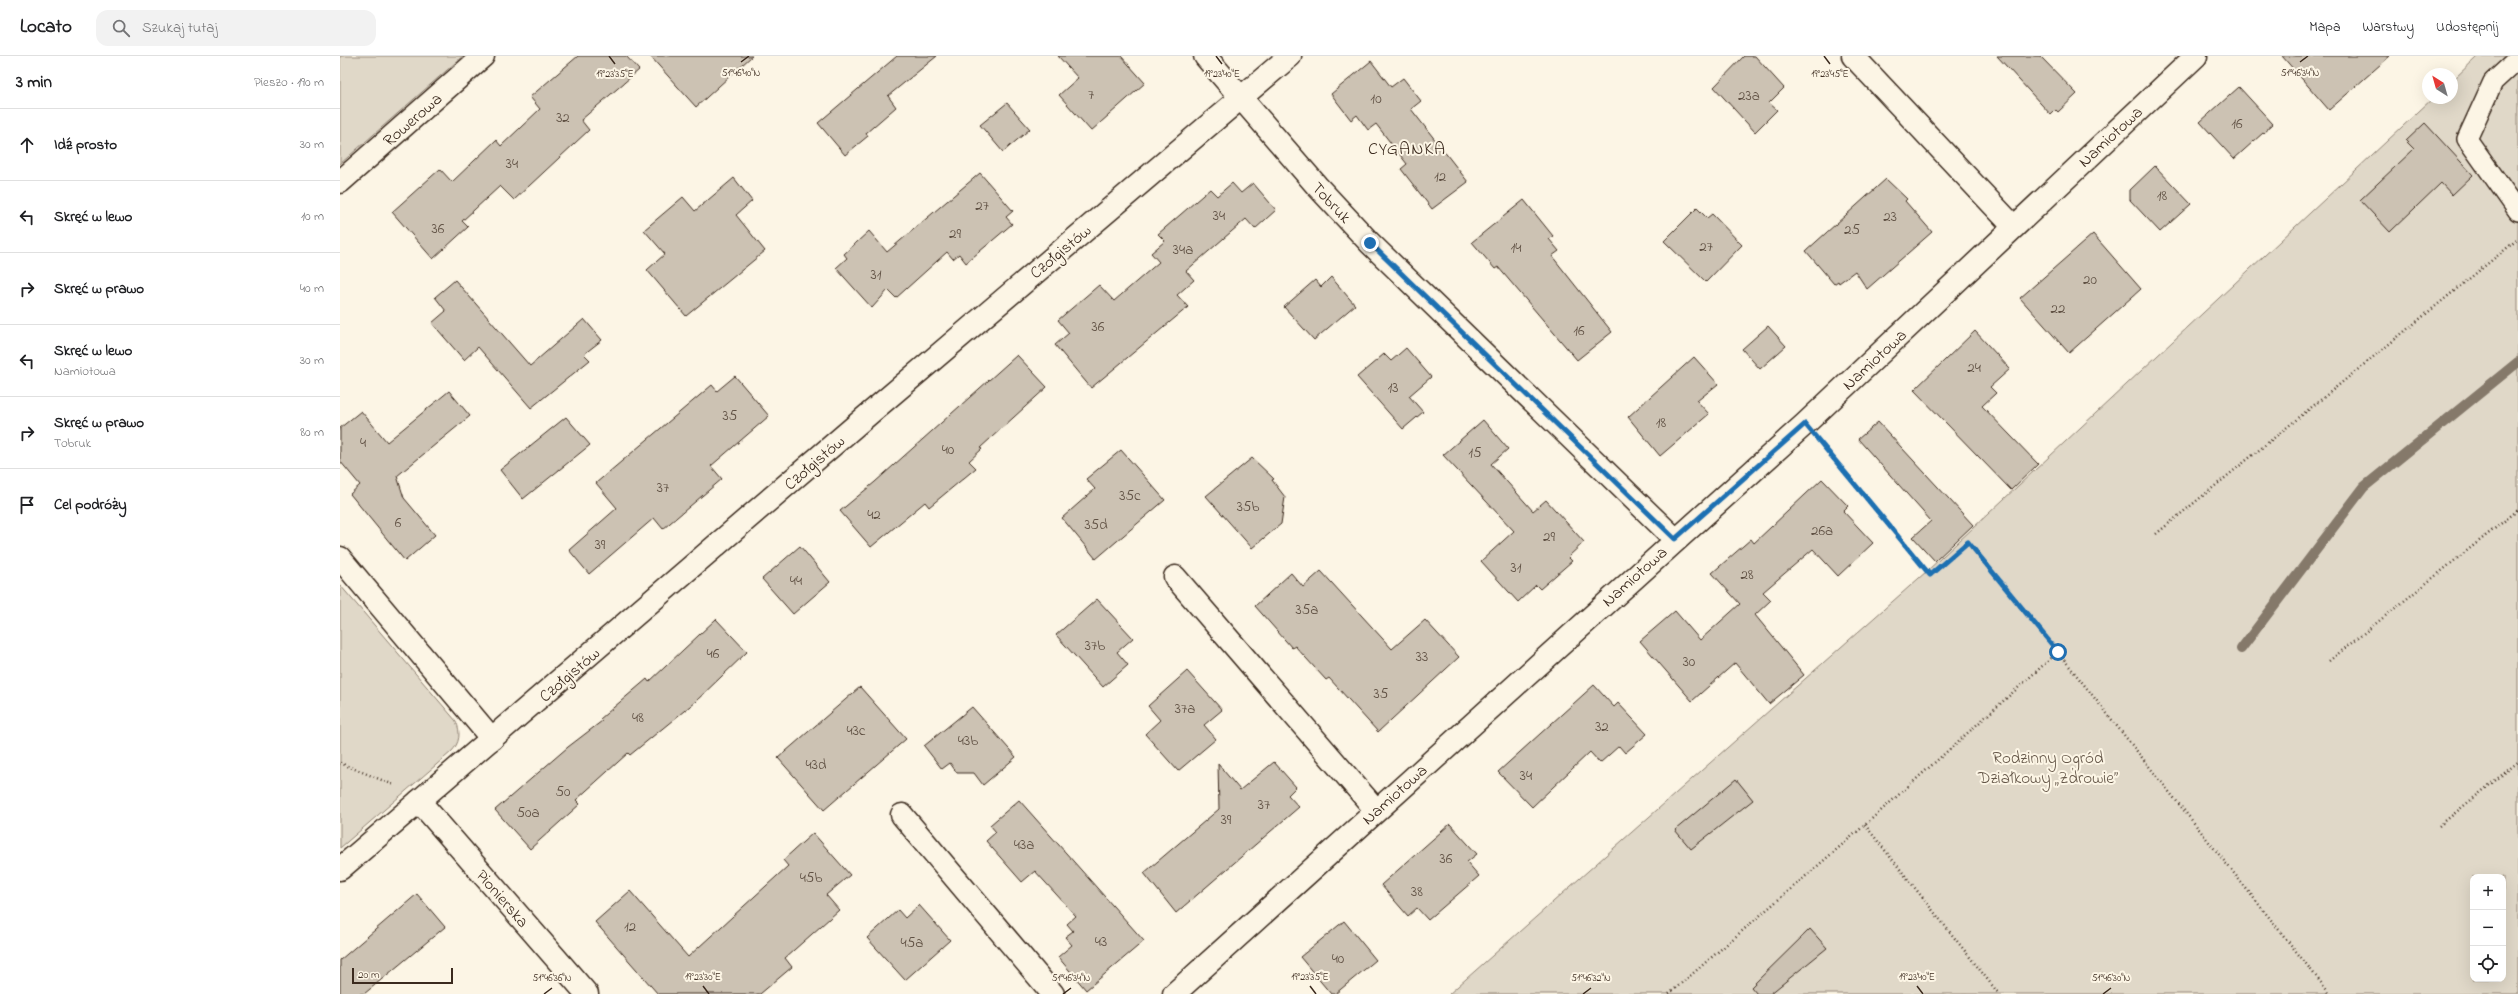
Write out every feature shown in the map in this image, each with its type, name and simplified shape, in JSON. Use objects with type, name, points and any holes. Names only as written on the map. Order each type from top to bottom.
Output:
[{"type":"street","name":"Rowerowa","points":[[340,182],[483,56]]},
{"type":"street","name":"Tobruk","points":[[1205,56],[1317,186],[1370,243],[1675,539]]},
{"type":"street","name":"Czołgistów","points":[[340,869],[1290,56]]},
{"type":"street","points":[[1853,56],[2014,226]]},
{"type":"street","name":"Namiotowa","points":[[1174,994],[1675,539],[1805,424],[2196,56]]},
{"type":"street","points":[[340,558],[492,739]]},
{"type":"street","points":[[1175,577],[1376,810]]},
{"type":"street","name":"Pionierska","points":[[420,801],[587,994]]},
{"type":"street","points":[[902,815],[1053,994]]},
{"type":"lane","points":[[2518,58],[2493,82],[2466,139],[2518,211]]},
{"type":"path","points":[[2156,534],[2518,239]]},
{"type":"path","points":[[1805,424],[1930,575],[1968,542],[2058,652],[2330,994]]},
{"type":"path","points":[[2329,661],[2518,510]]},
{"type":"path","points":[[1669,994],[1865,825],[2058,652]]},
{"type":"path","points":[[2439,826],[2518,762]]},
{"type":"path","points":[[340,763],[407,790],[420,801]]},
{"type":"path","points":[[1865,825],[1999,994]]},
{"type":"green space","points":[[340,56],[463,56],[340,164]]},
{"type":"green space","name":"Rodzinny Ogród Działkowy „Zdrowie”","points":[[2478,56],[2518,56],[2518,994],[1449,994],[1927,571],[2427,104],[2458,104],[2458,75]]},
{"type":"green space","points":[[340,585],[456,721],[459,730],[459,738],[451,752],[340,848]]},
{"type":"building","points":[[578,56],[626,56],[639,70],[581,120],[589,130],[514,200],[500,186],[462,221],[468,227],[433,259],[392,212],[440,169],[452,182],[496,140],[501,146],[540,109],[530,97]]},
{"type":"building","points":[[650,56],[752,56],[696,107]]},
{"type":"building","points":[[897,56],[937,56],[888,96],[896,107],[866,133],[868,136],[845,155],[818,123]]},
{"type":"building","points":[[1058,56],[1121,56],[1145,83],[1091,131],[1059,95],[1078,78]]},
{"type":"building","points":[[1744,56],[1755,56],[1784,88],[1769,103],[1777,110],[1755,132],[1714,87]]},
{"type":"building","points":[[1997,56],[2040,56],[2077,94],[2058,112],[2056,110],[2051,115]]},
{"type":"building","points":[[2282,56],[2390,56],[2329,110]]},
{"type":"building","points":[[1371,61],[1391,87],[1403,78],[1421,101],[1411,109],[1468,182],[1432,209],[1401,169],[1407,164],[1376,124],[1368,130],[1357,115],[1351,120],[1331,94]]},
{"type":"building","points":[[2239,87],[2273,124],[2234,159],[2200,122]]},
{"type":"building","points":[[1007,103],[1030,129],[1003,152],[980,125]]},
{"type":"building","points":[[2425,123],[2473,175],[2452,195],[2441,183],[2390,232],[2360,200],[2414,149],[2406,141]]},
{"type":"building","points":[[2155,166],[2191,204],[2160,232],[2130,200],[2130,190]]},
{"type":"building","points":[[980,173],[1013,211],[1006,217],[1012,224],[966,263],[959,254],[953,259],[947,252],[896,298],[888,290],[872,308],[836,268],[847,258],[844,254],[869,231],[887,252]]},
{"type":"building","points":[[734,178],[752,201],[736,215],[765,251],[686,316],[647,270],[665,254],[644,230],[683,197],[695,211]]},
{"type":"building","points":[[1886,179],[1907,199],[1905,201],[1932,232],[1867,289],[1855,271],[1839,283],[1838,281],[1834,284],[1806,251]]},
{"type":"building","points":[[1232,183],[1241,193],[1253,183],[1276,210],[1255,229],[1246,219],[1186,271],[1194,280],[1177,295],[1188,307],[1091,388],[1055,345],[1069,333],[1058,320],[1099,285],[1114,301],[1159,262],[1151,253],[1165,241],[1158,234],[1210,189],[1217,196]]},
{"type":"building","points":[[1524,200],[1553,236],[1549,239],[1559,251],[1552,256],[1612,332],[1577,360],[1498,267],[1495,269],[1472,242]]},
{"type":"building","points":[[1697,208],[1707,218],[1712,214],[1742,245],[1706,282],[1664,241]]},
{"type":"building","points":[[2093,234],[2141,289],[2069,353],[2020,298]]},
{"type":"building","points":[[1331,277],[1355,305],[1314,340],[1284,307],[1315,280],[1321,287]]},
{"type":"building","points":[[455,280],[530,366],[584,319],[602,340],[584,354],[590,360],[531,408],[478,347],[464,360],[432,323],[446,311],[435,297]]},
{"type":"building","points":[[1768,326],[1786,346],[1760,369],[1742,349]]},
{"type":"building","points":[[1975,331],[2010,369],[1990,387],[1996,393],[1982,406],[2038,464],[2011,490],[1914,390]]},
{"type":"building","points":[[1406,348],[1431,377],[1409,396],[1423,412],[1403,429],[1357,377],[1384,354],[1391,361]]},
{"type":"building","points":[[1017,355],[1047,387],[980,448],[982,449],[969,461],[976,468],[929,507],[925,502],[871,547],[840,511],[875,482]]},
{"type":"building","points":[[1694,357],[1718,384],[1697,401],[1709,414],[1660,456],[1628,417]]},
{"type":"building","points":[[735,376],[769,416],[711,466],[722,479],[663,529],[654,518],[589,574],[569,550],[617,508],[596,483],[712,385],[717,391]]},
{"type":"building","points":[[449,391],[470,416],[397,476],[404,498],[435,535],[405,561],[350,494],[360,485],[340,461],[340,428],[361,411],[387,442]]},
{"type":"building","points":[[566,417],[590,445],[523,499],[500,470]]},
{"type":"building","points":[[1483,420],[1508,449],[1491,464],[1533,511],[1546,500],[1584,542],[1568,557],[1572,561],[1540,589],[1536,585],[1518,602],[1481,561],[1514,531],[1443,455]]},
{"type":"building","points":[[1878,422],[1973,525],[1935,561],[1913,537],[1931,521],[1858,439]]},
{"type":"building","points":[[1121,450],[1165,500],[1096,559],[1062,518],[1095,489],[1086,479]]},
{"type":"building","points":[[1252,458],[1274,479],[1272,480],[1285,497],[1281,524],[1252,548],[1206,496]]},
{"type":"building","points":[[1822,479],[1848,506],[1843,511],[1873,543],[1838,576],[1813,549],[1763,592],[1771,600],[1755,615],[1804,675],[1769,704],[1735,663],[1692,701],[1640,641],[1675,611],[1700,640],[1740,604],[1712,573],[1751,539],[1754,543]]},
{"type":"building","points":[[800,546],[830,582],[793,614],[762,579]]},
{"type":"building","points":[[1321,571],[1392,649],[1425,620],[1459,657],[1378,732],[1329,678],[1326,680],[1295,646],[1292,648],[1255,606],[1291,573],[1303,587]]},
{"type":"building","points":[[1097,599],[1133,638],[1117,652],[1128,665],[1103,687],[1056,635]]},
{"type":"building","points":[[716,619],[747,652],[695,702],[630,755],[628,753],[576,800],[580,804],[530,849],[495,810],[568,747],[602,721],[600,719],[647,679],[649,682]]},
{"type":"building","points":[[1187,671],[1222,710],[1204,725],[1216,739],[1178,771],[1145,734],[1160,720],[1148,706]]},
{"type":"building","points":[[1594,685],[1614,707],[1618,703],[1647,734],[1625,753],[1619,746],[1600,763],[1590,752],[1532,807],[1498,772]]},
{"type":"building","points":[[860,687],[906,739],[824,810],[778,758]]},
{"type":"building","points":[[972,707],[1016,757],[983,785],[974,773],[957,773],[950,763],[942,769],[924,746]]},
{"type":"building","points":[[1274,762],[1296,787],[1288,795],[1299,807],[1176,913],[1144,873],[1219,809],[1218,764],[1240,790]]},
{"type":"building","points":[[1736,779],[1753,800],[1691,849],[1675,830]]},
{"type":"building","points":[[1019,800],[1144,941],[1086,990],[1058,957],[1072,945],[1065,937],[1073,931],[1067,924],[1076,916],[1035,871],[1022,882],[986,841],[996,832],[990,825]]},
{"type":"building","points":[[1450,824],[1477,854],[1467,862],[1479,876],[1428,920],[1417,908],[1408,916],[1381,885]]},
{"type":"building","points":[[813,833],[850,875],[826,895],[839,910],[785,958],[792,967],[760,994],[658,994],[595,922],[630,891],[688,957],[788,866],[783,860]]},
{"type":"building","points":[[417,894],[445,927],[364,994],[340,994],[340,960]]},
{"type":"building","points":[[919,905],[950,940],[905,980],[867,938],[898,910],[905,918]]},
{"type":"building","points":[[1344,921],[1376,960],[1335,994],[1331,994],[1300,957]]},
{"type":"building","points":[[1810,929],[1827,948],[1770,994],[1757,994],[1751,987]]},
{"type":"waterway","points":[[2241,649],[2364,487],[2518,362]]},
{"type":"district","name":"CYGANKA","points":[[1407,148]]},
{"type":"route","points":[[1370,243],[1475,343],[1675,539],[1805,424],[1930,575],[1968,542],[2058,652]]}]
